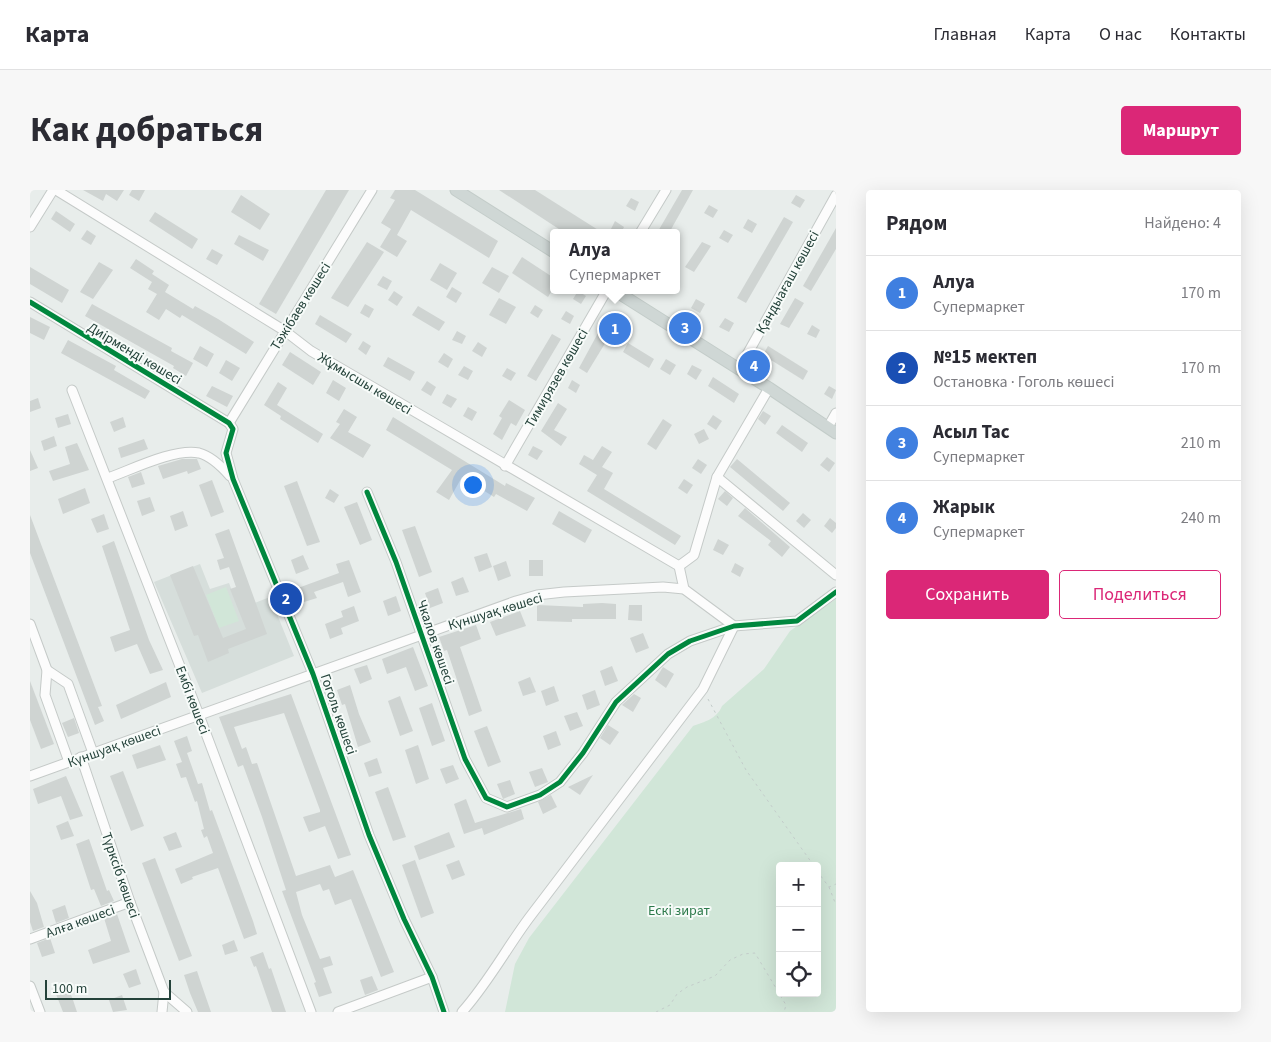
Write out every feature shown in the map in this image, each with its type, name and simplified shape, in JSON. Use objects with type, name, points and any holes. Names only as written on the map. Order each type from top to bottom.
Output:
[{"type":"main road","points":[[456,190],[550,249]]},
{"type":"main road","points":[[620,294],[832,430]]},
{"type":"street","name":"Тәжібаев көшесі","points":[[231,426],[285,331],[372,190]]},
{"type":"street","points":[[642,229],[666,190]]},
{"type":"street","name":"Жұмысшы көшесі","points":[[59,191],[285,331],[311,351],[679,566]]},
{"type":"street","points":[[30,227],[59,191]]},
{"type":"street","name":"Қандыағаш көшесі","points":[[738,369],[836,195]]},
{"type":"street","name":"Тимирязев көшесі","points":[[505,466],[605,294]]},
{"type":"street","name":"Диірменді көшесі","points":[[30,302],[231,426]]},
{"type":"street","points":[[769,388],[717,477],[694,555],[679,566],[684,589],[734,626],[797,621],[836,592]]},
{"type":"street","name":"Ембі көшесі","points":[[72,390],[108,478],[311,1012]]},
{"type":"street","points":[[832,430],[836,413]]},
{"type":"street","name":"Гоголь көшесі","points":[[231,426],[226,453],[233,479],[313,674],[369,835],[404,918],[432,977],[444,1012]]},
{"type":"street","points":[[108,478],[168,456],[200,453],[213,460],[233,479]]},
{"type":"street","points":[[717,477],[836,575]]},
{"type":"street","name":"Чкалов көшесі","points":[[367,492],[422,634],[465,759],[486,798],[508,807],[532,798],[560,782],[583,753],[616,702],[668,654],[690,641],[734,626]]},
{"type":"street","name":"Күншуақ көшесі","points":[[30,776],[422,634],[537,595],[663,587],[684,589]]},
{"type":"street","points":[[30,624],[47,670],[45,695],[69,762]]},
{"type":"street","points":[[462,1012],[482,990],[505,950],[703,689],[734,626]]},
{"type":"street","points":[[47,670],[68,684],[93,752]]},
{"type":"street","name":"Түрксіб көшесі","points":[[81,757],[130,902],[164,992],[162,1012]]},
{"type":"street","name":"Алға көшесі","points":[[30,939],[130,902]]},
{"type":"street","points":[[338,1012],[432,977]]},
{"type":"street","points":[[30,986],[40,1012]]},
{"type":"street","name":"Түрксіб көшесі","points":[[164,992],[187,1012]]},
{"type":"path","points":[[703,689],[746,770],[811,862]]},
{"type":"path","points":[[821,876],[829,887],[836,905]]},
{"type":"path","points":[[829,887],[836,884]]},
{"type":"path","points":[[656,1012],[670,1005],[677,994],[687,987],[714,976],[730,960],[743,954],[755,953],[786,1004],[784,1012]]},
{"type":"shaded area","points":[[200,564],[210,589],[229,583],[239,609],[270,597],[294,656],[202,693],[154,582]]},
{"type":"green space","points":[[226,587],[239,621],[219,628],[206,595]]},
{"type":"green space","name":"Ескі зират","points":[[836,599],[836,1012],[505,1012],[515,964],[529,938],[693,726],[714,717],[722,706],[764,669],[790,631]]},
{"type":"building","points":[[83,190],[124,190],[117,201],[106,194],[103,201]]},
{"type":"building","points":[[132,190],[145,190],[139,201],[129,195]]},
{"type":"building","points":[[326,190],[349,190],[276,314],[259,304]]},
{"type":"building","points":[[395,190],[415,190],[498,241],[489,258],[411,210],[397,235],[407,241],[397,257],[380,247],[391,229],[381,223],[395,200],[390,198]]},
{"type":"building","points":[[499,190],[535,190],[597,229],[559,229]]},
{"type":"building","points":[[682,190],[693,190],[671,229],[659,229]]},
{"type":"building","points":[[241,195],[270,214],[260,230],[231,212]]},
{"type":"building","points":[[796,195],[805,200],[800,208],[791,203]]},
{"type":"building","points":[[631,198],[639,202],[635,211],[626,206]]},
{"type":"building","points":[[709,205],[718,210],[713,218],[704,213]]},
{"type":"building","points":[[56,211],[75,224],[70,232],[51,219]]},
{"type":"building","points":[[155,212],[198,239],[192,249],[149,221]]},
{"type":"building","points":[[784,217],[793,222],[746,303],[737,298]]},
{"type":"building","points":[[748,219],[757,224],[752,233],[743,228]]},
{"type":"building","points":[[615,221],[624,227],[623,229],[611,229]]},
{"type":"building","points":[[836,228],[836,249],[811,291],[803,286]]},
{"type":"building","points":[[87,230],[96,236],[91,245],[81,239]]},
{"type":"building","points":[[724,230],[733,235],[728,243],[719,238]]},
{"type":"building","points":[[239,235],[269,250],[263,261],[234,244]]},
{"type":"building","points":[[367,242],[384,252],[348,307],[331,298]]},
{"type":"building","points":[[702,242],[711,246],[694,272],[685,267]]},
{"type":"building","points":[[212,249],[223,255],[217,265],[206,259]]},
{"type":"building","points":[[522,257],[550,275],[550,294],[548,297],[512,273]]},
{"type":"building","points":[[136,259],[154,271],[152,274],[169,285],[165,292],[193,309],[195,306],[254,342],[246,354],[182,315],[180,318],[166,309],[159,320],[146,312],[157,294],[148,289],[152,282],[130,268]]},
{"type":"building","points":[[99,262],[113,270],[93,299],[80,292]]},
{"type":"building","points":[[440,263],[457,273],[447,290],[430,280]]},
{"type":"building","points":[[30,267],[69,290],[62,303],[30,284]]},
{"type":"building","points":[[492,267],[509,276],[499,293],[482,283]]},
{"type":"building","points":[[383,276],[392,281],[387,290],[377,285]]},
{"type":"building","points":[[452,287],[462,293],[456,303],[446,297]]},
{"type":"building","points":[[394,291],[403,297],[397,306],[388,300]]},
{"type":"building","points":[[576,294],[586,296],[581,304],[573,299]]},
{"type":"building","points":[[499,298],[516,307],[506,324],[489,315]]},
{"type":"building","points":[[795,298],[804,303],[789,328],[780,324]]},
{"type":"building","points":[[696,299],[705,304],[700,313],[691,308]]},
{"type":"building","points":[[92,304],[172,348],[171,351],[193,363],[186,376],[173,368],[174,366],[85,316]]},
{"type":"building","points":[[365,304],[374,309],[369,318],[360,313]]},
{"type":"building","points":[[535,305],[543,310],[538,318],[530,313]]},
{"type":"building","points":[[418,306],[445,322],[439,331],[412,315]]},
{"type":"building","points":[[566,311],[574,316],[570,324],[561,319]]},
{"type":"building","points":[[610,311],[621,317],[587,373],[579,368]]},
{"type":"building","points":[[320,315],[352,334],[346,343],[315,324]]},
{"type":"building","points":[[30,317],[50,327],[44,340],[30,333]]},
{"type":"building","points":[[725,318],[734,323],[729,332],[719,327]]},
{"type":"building","points":[[812,325],[820,330],[816,338],[807,334]]},
{"type":"building","points":[[457,331],[466,336],[462,344],[452,340]]},
{"type":"building","points":[[552,334],[561,339],[536,381],[527,376]]},
{"type":"building","points":[[68,340],[116,366],[114,370],[150,391],[145,399],[61,353]]},
{"type":"building","points":[[363,341],[371,346],[366,355],[358,349]]},
{"type":"building","points":[[478,342],[487,348],[482,357],[472,351]]},
{"type":"building","points":[[628,343],[654,359],[649,368],[623,352]]},
{"type":"building","points":[[200,346],[214,354],[207,367],[193,359]]},
{"type":"building","points":[[768,346],[808,371],[803,380],[763,355]]},
{"type":"building","points":[[290,352],[321,372],[313,385],[282,365]]},
{"type":"building","points":[[444,353],[453,359],[448,368],[438,362]]},
{"type":"building","points":[[388,357],[415,372],[410,381],[383,366]]},
{"type":"building","points":[[666,359],[676,365],[670,375],[660,369]]},
{"type":"building","points":[[226,360],[240,368],[232,381],[219,373]]},
{"type":"building","points":[[692,365],[702,370],[696,380],[687,374]]},
{"type":"building","points":[[464,366],[473,371],[468,380],[458,375]]},
{"type":"building","points":[[507,368],[516,373],[511,381],[502,376]]},
{"type":"building","points":[[713,377],[739,394],[734,403],[708,386]]},
{"type":"building","points":[[333,380],[346,388],[339,401],[326,393]]},
{"type":"building","points":[[572,380],[580,385],[576,393],[568,388]]},
{"type":"building","points":[[427,381],[436,387],[431,396],[421,390]]},
{"type":"building","points":[[278,382],[287,388],[277,405],[323,434],[318,443],[280,419],[281,416],[264,405]]},
{"type":"building","points":[[212,386],[233,396],[227,407],[206,396]]},
{"type":"building","points":[[829,386],[836,390],[832,399],[824,394]]},
{"type":"building","points":[[447,394],[457,399],[451,408],[442,403]]},
{"type":"building","points":[[38,398],[41,408],[30,412],[30,401]]},
{"type":"building","points":[[509,400],[525,410],[516,426],[511,423],[502,440],[493,434],[502,418],[499,416]]},
{"type":"building","points":[[558,403],[567,409],[554,430],[567,437],[561,446],[541,431]]},
{"type":"building","points":[[468,407],[477,412],[472,421],[463,416]]},
{"type":"building","points":[[344,409],[357,417],[348,432],[371,445],[363,458],[330,438],[340,424],[336,422]]},
{"type":"building","points":[[763,411],[771,416],[765,425],[758,419]]},
{"type":"building","points":[[68,414],[71,424],[58,428],[55,418]]},
{"type":"building","points":[[713,415],[722,421],[716,430],[707,424]]},
{"type":"building","points":[[123,417],[126,427],[114,432],[110,422]]},
{"type":"building","points":[[393,417],[505,486],[506,483],[535,498],[527,511],[496,494],[494,497],[462,477],[449,500],[436,492],[452,470],[386,430]]},
{"type":"building","points":[[663,419],[672,425],[656,450],[647,444]]},
{"type":"building","points":[[782,425],[808,443],[802,452],[776,433]]},
{"type":"building","points":[[704,429],[709,439],[699,444],[694,434]]},
{"type":"building","points":[[54,436],[57,446],[44,451],[41,441]]},
{"type":"building","points":[[144,439],[148,449],[121,458],[118,448]]},
{"type":"building","points":[[77,443],[89,470],[53,481],[49,471],[70,464],[65,447]]},
{"type":"building","points":[[533,446],[543,451],[537,460],[528,455]]},
{"type":"building","points":[[602,446],[612,452],[602,467],[613,473],[604,489],[681,536],[675,545],[587,491],[597,475],[579,464],[584,455],[593,460]]},
{"type":"building","points":[[30,450],[38,468],[30,471]]},
{"type":"building","points":[[827,457],[835,463],[829,472],[820,465]]},
{"type":"building","points":[[182,459],[197,459],[201,469],[188,474],[187,471],[163,479],[158,466]]},
{"type":"building","points":[[698,459],[707,465],[701,474],[692,468]]},
{"type":"building","points":[[737,459],[790,503],[783,511],[730,467]]},
{"type":"building","points":[[141,472],[145,484],[132,488],[128,477]]},
{"type":"building","points":[[684,479],[693,485],[687,494],[678,488]]},
{"type":"building","points":[[212,480],[224,512],[211,517],[199,485]]},
{"type":"building","points":[[297,481],[320,542],[307,546],[284,486]]},
{"type":"building","points":[[85,488],[90,503],[63,514],[58,499]]},
{"type":"building","points":[[330,489],[339,495],[334,503],[325,498]]},
{"type":"building","points":[[725,491],[733,498],[727,506],[718,499]]},
{"type":"building","points":[[150,497],[155,511],[142,516],[137,501]]},
{"type":"building","points":[[357,502],[372,540],[360,545],[344,507]]},
{"type":"building","points":[[745,508],[790,547],[782,557],[768,545],[771,541],[738,516]]},
{"type":"building","points":[[183,511],[188,526],[175,531],[170,516]]},
{"type":"building","points":[[559,511],[592,530],[585,543],[552,524]]},
{"type":"building","points":[[803,513],[811,520],[804,528],[796,521]]},
{"type":"building","points":[[104,514],[109,529],[97,533],[91,519]]},
{"type":"building","points":[[30,515],[102,706],[98,707],[104,721],[95,725],[30,553]]},
{"type":"building","points":[[830,518],[836,523],[836,528],[832,533],[824,526]]},
{"type":"building","points":[[415,526],[432,572],[419,577],[402,530]]},
{"type":"building","points":[[229,529],[267,634],[228,649],[229,653],[208,662],[198,635],[194,636],[170,575],[193,566],[223,638],[246,629],[230,589],[236,587],[229,567],[220,570],[217,560],[224,558],[215,534]]},
{"type":"building","points":[[718,539],[729,545],[723,555],[713,550]]},
{"type":"building","points":[[114,541],[149,640],[163,670],[150,674],[137,644],[115,652],[110,637],[130,630],[102,546]]},
{"type":"building","points":[[487,553],[492,567],[479,572],[474,557]]},
{"type":"building","points":[[303,555],[309,569],[296,574],[291,560]]},
{"type":"building","points":[[349,560],[361,592],[348,597],[343,582],[314,592],[317,598],[304,602],[298,588],[339,573],[336,564]]},
{"type":"building","points":[[529,560],[543,560],[543,576],[529,576]]},
{"type":"building","points":[[506,561],[511,576],[498,581],[493,566]]},
{"type":"building","points":[[735,563],[744,568],[740,577],[731,572]]},
{"type":"building","points":[[463,577],[469,592],[456,596],[451,582]]},
{"type":"building","points":[[438,588],[443,603],[430,608],[425,593]]},
{"type":"building","points":[[396,596],[401,611],[388,616],[383,601]]},
{"type":"building","points":[[583,604],[616,604],[616,619],[572,619],[572,622],[537,621],[537,605],[583,607]]},
{"type":"building","points":[[629,605],[642,605],[642,621],[628,620]]},
{"type":"building","points":[[354,606],[359,621],[341,628],[343,634],[330,639],[325,624],[343,617],[341,611]]},
{"type":"building","points":[[520,611],[526,626],[496,636],[490,622]]},
{"type":"building","points":[[476,625],[481,639],[460,647],[482,711],[469,716],[447,650],[444,651],[439,637]]},
{"type":"building","points":[[643,633],[649,648],[636,653],[630,638]]},
{"type":"building","points":[[413,647],[428,686],[415,691],[406,667],[387,674],[382,659]]},
{"type":"building","points":[[367,665],[372,679],[360,684],[354,669]]},
{"type":"building","points":[[612,666],[618,681],[605,686],[600,671]]},
{"type":"building","points":[[663,667],[674,674],[666,688],[655,680]]},
{"type":"building","points":[[530,677],[536,692],[523,696],[518,682]]},
{"type":"building","points":[[30,681],[54,744],[41,749],[30,720]]},
{"type":"building","points":[[166,682],[171,697],[121,719],[116,705]]},
{"type":"building","points":[[350,685],[359,714],[371,742],[358,747],[345,704],[342,705],[337,690]]},
{"type":"building","points":[[554,686],[559,701],[546,706],[541,691]]},
{"type":"building","points":[[595,690],[600,705],[587,710],[582,695]]},
{"type":"building","points":[[291,694],[351,855],[338,859],[325,826],[309,832],[303,817],[320,812],[320,810],[284,713],[234,727],[242,749],[246,747],[252,764],[257,763],[296,876],[330,865],[335,877],[353,870],[394,972],[381,977],[351,899],[335,905],[329,889],[323,891],[320,884],[296,892],[302,915],[320,959],[330,956],[333,965],[323,968],[332,993],[319,997],[314,983],[316,982],[282,891],[286,890],[262,817],[243,765],[238,767],[219,717]]},
{"type":"building","points":[[634,694],[641,698],[633,712],[622,705]]},
{"type":"building","points":[[400,696],[413,731],[400,736],[388,701]]},
{"type":"building","points":[[432,703],[445,741],[432,746],[419,708]]},
{"type":"building","points":[[577,712],[583,726],[570,731],[564,716]]},
{"type":"building","points":[[74,718],[79,733],[68,737],[62,723]]},
{"type":"building","points":[[608,725],[619,732],[610,745],[600,738]]},
{"type":"building","points":[[487,726],[501,762],[488,767],[474,731]]},
{"type":"building","points":[[556,731],[561,745],[548,750],[543,736]]},
{"type":"building","points":[[187,736],[192,751],[187,753],[198,784],[202,783],[210,811],[212,810],[257,934],[244,939],[218,868],[192,877],[193,879],[181,884],[175,869],[213,853],[207,836],[204,838],[201,830],[204,829],[197,801],[195,802],[186,777],[181,778],[176,764],[182,762],[174,741]]},
{"type":"building","points":[[160,745],[166,760],[137,769],[132,755]]},
{"type":"building","points":[[418,745],[429,779],[416,784],[405,750]]},
{"type":"building","points":[[377,758],[382,773],[369,777],[364,763]]},
{"type":"building","points":[[453,765],[459,779],[446,784],[440,769]]},
{"type":"building","points":[[542,768],[548,782],[535,787],[529,772]]},
{"type":"building","points":[[123,771],[144,826],[131,831],[110,776]]},
{"type":"building","points":[[593,775],[580,795],[568,787]]},
{"type":"building","points":[[66,776],[83,816],[70,820],[61,796],[38,804],[33,789]]},
{"type":"building","points":[[510,780],[515,794],[503,799],[497,784]]},
{"type":"building","points":[[388,787],[406,837],[393,841],[375,792]]},
{"type":"building","points":[[551,795],[557,807],[543,814],[538,802]]},
{"type":"building","points":[[466,799],[475,823],[521,809],[524,819],[484,835],[482,828],[464,834],[454,804]]},
{"type":"building","points":[[68,821],[74,836],[61,840],[56,826]]},
{"type":"building","points":[[176,832],[182,847],[169,851],[163,837]]},
{"type":"building","points":[[449,832],[455,847],[419,860],[414,846]]},
{"type":"building","points":[[89,839],[107,891],[109,890],[114,901],[101,906],[94,889],[91,890],[76,844]]},
{"type":"building","points":[[155,858],[192,956],[179,961],[142,863]]},
{"type":"building","points":[[415,860],[434,913],[421,918],[402,865]]},
{"type":"building","points":[[459,860],[465,875],[452,880],[446,865]]},
{"type":"building","points":[[30,891],[37,903],[44,927],[33,931],[30,922]]},
{"type":"building","points":[[65,905],[69,918],[56,923],[52,910]]},
{"type":"building","points":[[117,914],[130,952],[93,964],[88,950],[111,941],[104,918]]},
{"type":"building","points":[[50,938],[55,953],[42,957],[37,943]]},
{"type":"building","points":[[234,940],[238,951],[225,955],[222,945]]},
{"type":"building","points":[[263,952],[269,969],[271,968],[286,1012],[272,1012],[256,966],[254,967],[250,957]]},
{"type":"building","points":[[136,969],[141,984],[129,988],[123,974]]},
{"type":"building","points":[[197,971],[211,1012],[198,1012],[190,993],[184,975]]},
{"type":"building","points":[[372,976],[378,990],[365,995],[360,980]]},
{"type":"building","points":[[67,984],[77,1012],[63,1012],[54,989]]},
{"type":"building","points":[[122,995],[127,1010],[113,1012],[109,1000]]},
{"type":"cycle path","points":[[30,302],[229,423],[233,429],[226,453],[233,479],[313,674],[369,835],[404,919],[432,977],[444,1012]]},
{"type":"cycle path","points":[[367,492],[396,562],[465,759],[486,798],[507,807],[540,795],[560,782],[583,753],[616,702],[668,654],[690,641],[734,626],[797,621],[836,592]]},
{"type":"place","name":"Асыл Тас","points":[[685,328]]},
{"type":"place","name":"Алуа","points":[[615,329]]},
{"type":"place","name":"Жарык","points":[[754,366]]},
{"type":"place","name":"№15 мектеп","points":[[286,599]]}]
